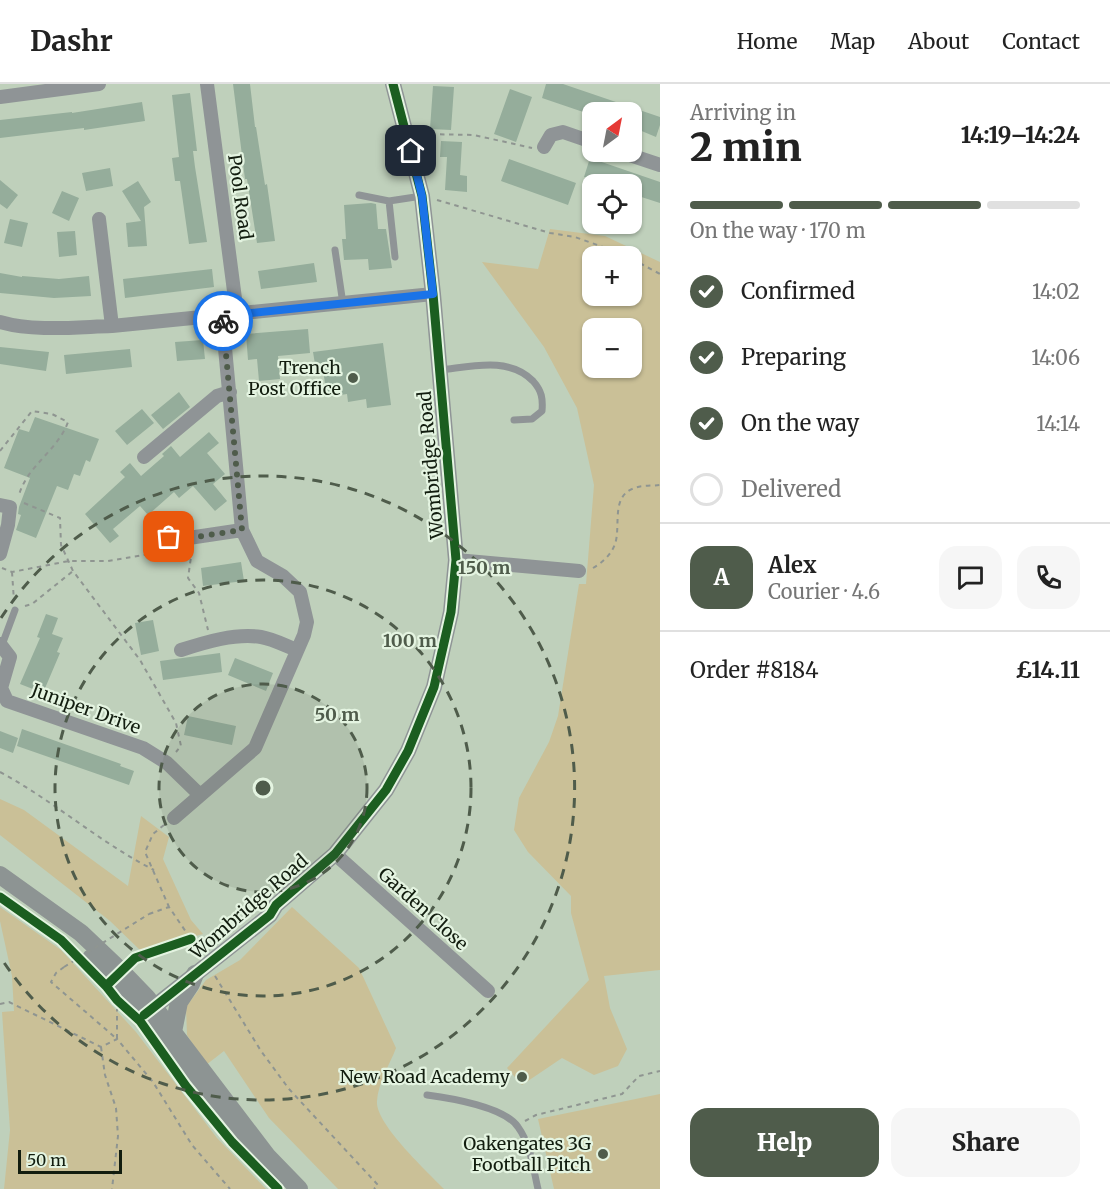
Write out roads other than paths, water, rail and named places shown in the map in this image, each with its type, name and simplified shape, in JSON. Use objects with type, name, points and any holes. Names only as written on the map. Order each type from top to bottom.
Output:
[{"type":"main road","points":[[0,875],[44,904],[113,962],[141,1007],[247,1150],[284,1189]]},
{"type":"main road","points":[[0,890],[58,928],[141,1007],[173,1032],[267,1156],[299,1189]]},
{"type":"main road","points":[[173,1032],[179,1002],[202,964]]},
{"type":"street","points":[[0,97],[99,84]]},
{"type":"street","name":"Pool Road","points":[[207,84],[237,314]]},
{"type":"street","name":"Wombridge Road","points":[[141,1007],[270,915],[276,905],[335,854],[386,790],[408,751],[434,687],[451,612],[456,561],[433,294],[422,198],[393,84]]},
{"type":"street","points":[[544,147],[551,135],[563,132],[582,139]]},
{"type":"street","points":[[642,159],[660,165]]},
{"type":"street","points":[[99,219],[112,326]]},
{"type":"street","points":[[0,322],[9,325],[59,328],[112,326],[433,294]]},
{"type":"street","points":[[174,818],[255,748],[308,622],[300,592],[284,576],[257,561],[242,530],[234,400],[222,316]]},
{"type":"street","points":[[144,456],[217,396],[234,400]]},
{"type":"street","points":[[0,505],[9,507],[8,525],[0,554]]},
{"type":"street","points":[[170,544],[182,539],[242,530]]},
{"type":"street","points":[[456,561],[579,571]]},
{"type":"street","points":[[181,650],[210,641],[262,637],[297,650]]},
{"type":"street","name":"Juniper Drive","points":[[1,645],[10,657],[1,688],[7,701],[143,748],[167,763],[200,795]]},
{"type":"street","name":"Garden Close","points":[[335,854],[488,991]]},
{"type":"lane","points":[[359,195],[389,201],[422,198]]},
{"type":"lane","points":[[389,201],[395,257]]},
{"type":"lane","points":[[335,250],[343,304]]},
{"type":"lane","points":[[440,370],[497,365],[507,366],[527,375],[539,387],[543,399],[542,411],[532,419],[514,420]]},
{"type":"lane","points":[[1,645],[15,610]]},
{"type":"lane","points":[[428,1095],[460,1099],[504,1115],[517,1125],[527,1143],[538,1189]]},
{"type":"place","name":"Trench Post Office","points":[[353,378]]},
{"type":"place","name":"New Road Academy","points":[[522,1077]]},
{"type":"place","name":"Oakengates 3G Football Pitch","points":[[603,1154]]}]
